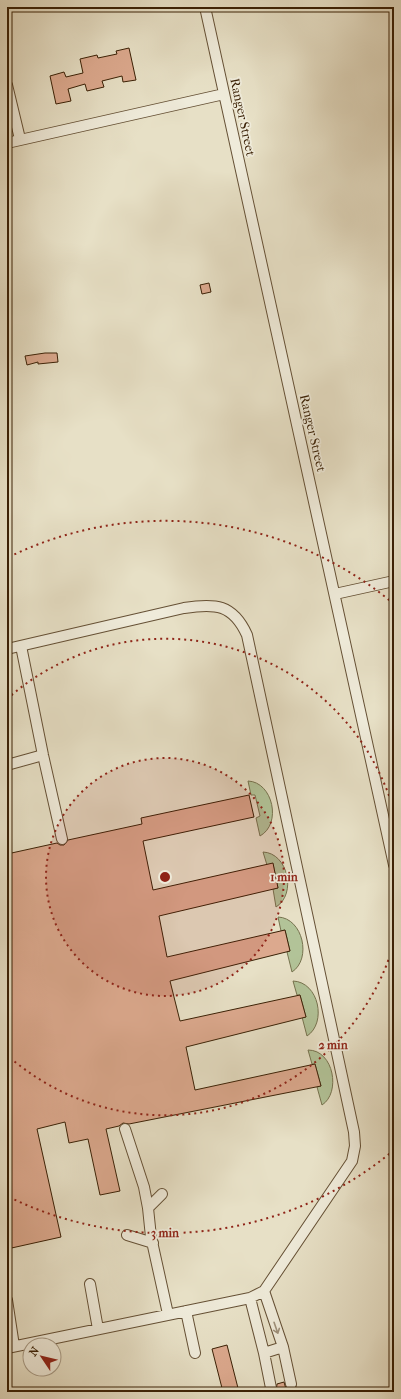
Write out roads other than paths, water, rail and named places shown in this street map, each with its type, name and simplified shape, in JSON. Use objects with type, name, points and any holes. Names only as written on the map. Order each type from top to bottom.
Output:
[{"type":"lane","name":"Ranger Street","points":[[205,7],[394,865]]},
{"type":"lane","points":[[7,85],[20,140]]},
{"type":"lane","points":[[7,142],[224,94]]},
{"type":"lane","points":[[335,594],[394,581]]},
{"type":"lane","points":[[7,649],[202,605],[213,605],[225,609],[234,615],[241,623],[247,635],[354,1132],[355,1146],[352,1161],[264,1291],[250,1298],[10,1347],[7,1300]]},
{"type":"lane","points":[[21,646],[62,839]]},
{"type":"lane","points":[[7,765],[43,755]]},
{"type":"lane","points":[[125,1129],[144,1187],[153,1243],[168,1314]]},
{"type":"lane","points":[[148,1208],[162,1194]]},
{"type":"lane","points":[[127,1235],[153,1243]]},
{"type":"lane","points":[[90,1284],[98,1330]]},
{"type":"lane","points":[[264,1291],[283,1348],[291,1384]]},
{"type":"lane","points":[[250,1298],[271,1388]]},
{"type":"lane","points":[[186,1311],[195,1353]]},
{"type":"lane","points":[[264,1353],[283,1348]]},
{"type":"tunnel","points":[[291,1384],[293,1392]]}]
